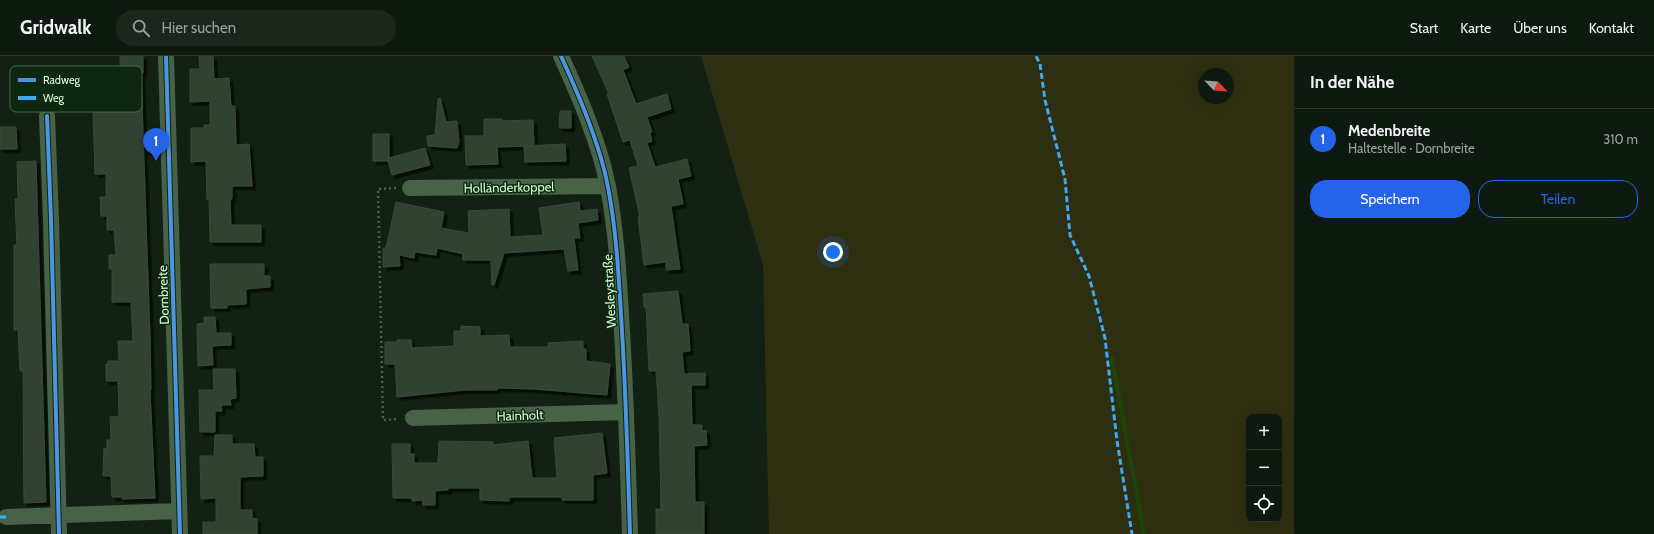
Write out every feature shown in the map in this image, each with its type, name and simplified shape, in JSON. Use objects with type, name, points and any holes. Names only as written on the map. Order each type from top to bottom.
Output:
[{"type":"street","name":"Dornbreite","points":[[166,56],[180,534]]},
{"type":"street","name":"Wesleystraße","points":[[561,56],[580,97],[608,186],[617,246],[626,412],[630,534]]},
{"type":"street","points":[[47,116],[59,534]]},
{"type":"street","name":"Holländerkoppel","points":[[410,188],[608,186]]},
{"type":"street","name":"Hainholt","points":[[413,418],[626,412]]},
{"type":"street","points":[[6,517],[179,511]]},
{"type":"path","points":[[410,188],[378,189],[383,420],[413,418]]},
{"type":"shaded area","points":[[701,56],[1294,56],[1294,534],[769,534],[763,265]]},
{"type":"building","points":[[120,56],[143,56],[143,73],[142,66],[120,66]]},
{"type":"building","points":[[199,56],[213,56],[214,79],[229,78],[231,106],[235,106],[236,145],[249,144],[252,186],[232,186],[232,199],[230,199],[231,225],[261,225],[261,242],[210,242],[206,161],[191,162],[191,128],[204,128],[204,125],[210,125],[210,101],[190,102],[190,69],[200,69]]},
{"type":"building","points":[[592,56],[624,56],[629,67],[623,70],[636,104],[667,94],[671,109],[647,117],[652,132],[650,133],[652,141],[647,143],[655,167],[687,159],[691,176],[678,179],[683,204],[671,206],[680,269],[666,270],[666,262],[644,265],[638,217],[640,217],[629,168],[638,166],[630,140],[623,142],[607,94],[609,94]]},
{"type":"building","points":[[440,98],[446,122],[457,121],[459,142],[457,148],[428,146],[427,136],[435,135],[438,99]]},
{"type":"building","points":[[142,102],[150,337],[150,390],[155,498],[122,499],[122,497],[112,497],[111,476],[103,476],[104,448],[107,449],[107,440],[111,440],[110,417],[119,416],[118,381],[106,381],[106,364],[108,364],[108,361],[119,361],[118,341],[133,341],[131,302],[112,302],[112,269],[109,269],[109,255],[116,255],[114,230],[107,230],[107,216],[101,216],[100,197],[106,197],[106,174],[95,174],[93,112],[142,112]]},
{"type":"building","points":[[560,111],[571,111],[571,128],[559,128]]},
{"type":"building","points":[[484,119],[502,119],[502,121],[533,120],[534,146],[497,147],[498,164],[466,165],[465,136],[484,136]]},
{"type":"building","points":[[0,127],[16,127],[17,149],[0,149]]},
{"type":"building","points":[[373,134],[389,134],[389,158],[425,148],[430,165],[392,175],[388,161],[373,161]]},
{"type":"building","points":[[565,144],[566,161],[525,162],[524,146]]},
{"type":"building","points":[[36,161],[46,502],[24,503],[23,371],[20,371],[18,330],[14,330],[14,245],[17,245],[15,199],[18,199],[17,162]]},
{"type":"building","points":[[396,202],[444,212],[441,228],[469,233],[468,211],[509,209],[510,237],[543,235],[539,208],[579,202],[580,211],[597,209],[598,220],[578,223],[580,238],[574,238],[578,270],[568,271],[564,249],[504,253],[494,285],[492,285],[491,260],[463,260],[463,254],[437,248],[436,255],[415,252],[414,258],[399,255],[400,266],[383,267],[383,248],[386,248]]},
{"type":"building","points":[[210,264],[264,264],[264,276],[270,276],[270,287],[246,289],[246,304],[227,305],[227,308],[211,308]]},
{"type":"building","points":[[678,291],[682,324],[688,324],[690,351],[682,352],[684,374],[705,373],[705,385],[691,385],[692,425],[702,425],[702,431],[706,430],[707,445],[694,446],[695,502],[704,502],[704,534],[656,534],[656,509],[661,509],[659,414],[656,371],[649,371],[646,307],[644,307],[643,294]]},
{"type":"building","points":[[204,317],[215,317],[216,333],[231,333],[231,345],[212,346],[213,365],[198,366],[197,324],[204,323]]},
{"type":"building","points":[[461,326],[480,327],[480,336],[509,335],[510,347],[548,347],[548,343],[583,341],[583,349],[586,349],[586,361],[610,364],[607,395],[534,389],[497,388],[497,390],[465,390],[397,397],[395,364],[385,364],[385,342],[411,340],[412,348],[454,346],[454,331],[461,331]]},
{"type":"building","points":[[213,369],[235,369],[236,398],[230,399],[231,405],[221,405],[222,411],[215,411],[215,432],[200,432],[199,390],[214,390]]},
{"type":"building","points":[[602,433],[607,473],[593,475],[593,500],[562,500],[562,497],[509,497],[509,501],[480,500],[480,488],[448,488],[448,490],[435,491],[435,505],[423,505],[423,500],[412,501],[412,498],[393,498],[392,444],[410,444],[410,454],[414,454],[414,463],[438,463],[439,441],[493,442],[493,445],[528,441],[532,478],[557,478],[554,438]]},
{"type":"building","points":[[215,435],[232,435],[232,444],[254,444],[255,457],[263,457],[263,476],[240,477],[240,510],[252,510],[252,518],[257,519],[257,534],[203,534],[203,522],[216,522],[216,498],[201,499],[200,456],[214,456]]},
{"type":"waterway","points":[[1112,358],[1144,534]]},
{"type":"marked path","points":[[1036,56],[1040,64],[1045,100],[1065,179],[1070,235],[1089,276],[1105,338],[1117,441],[1132,534]]},
{"type":"marked path","points":[[0,517],[6,517]]},
{"type":"cycle path","points":[[166,56],[180,534]]},
{"type":"cycle path","points":[[561,56],[582,104],[600,154],[608,187],[614,223],[626,407],[630,534]]},
{"type":"cycle path","points":[[47,116],[59,534]]},
{"type":"place","name":"Medenbreite","points":[[156,161]]}]
